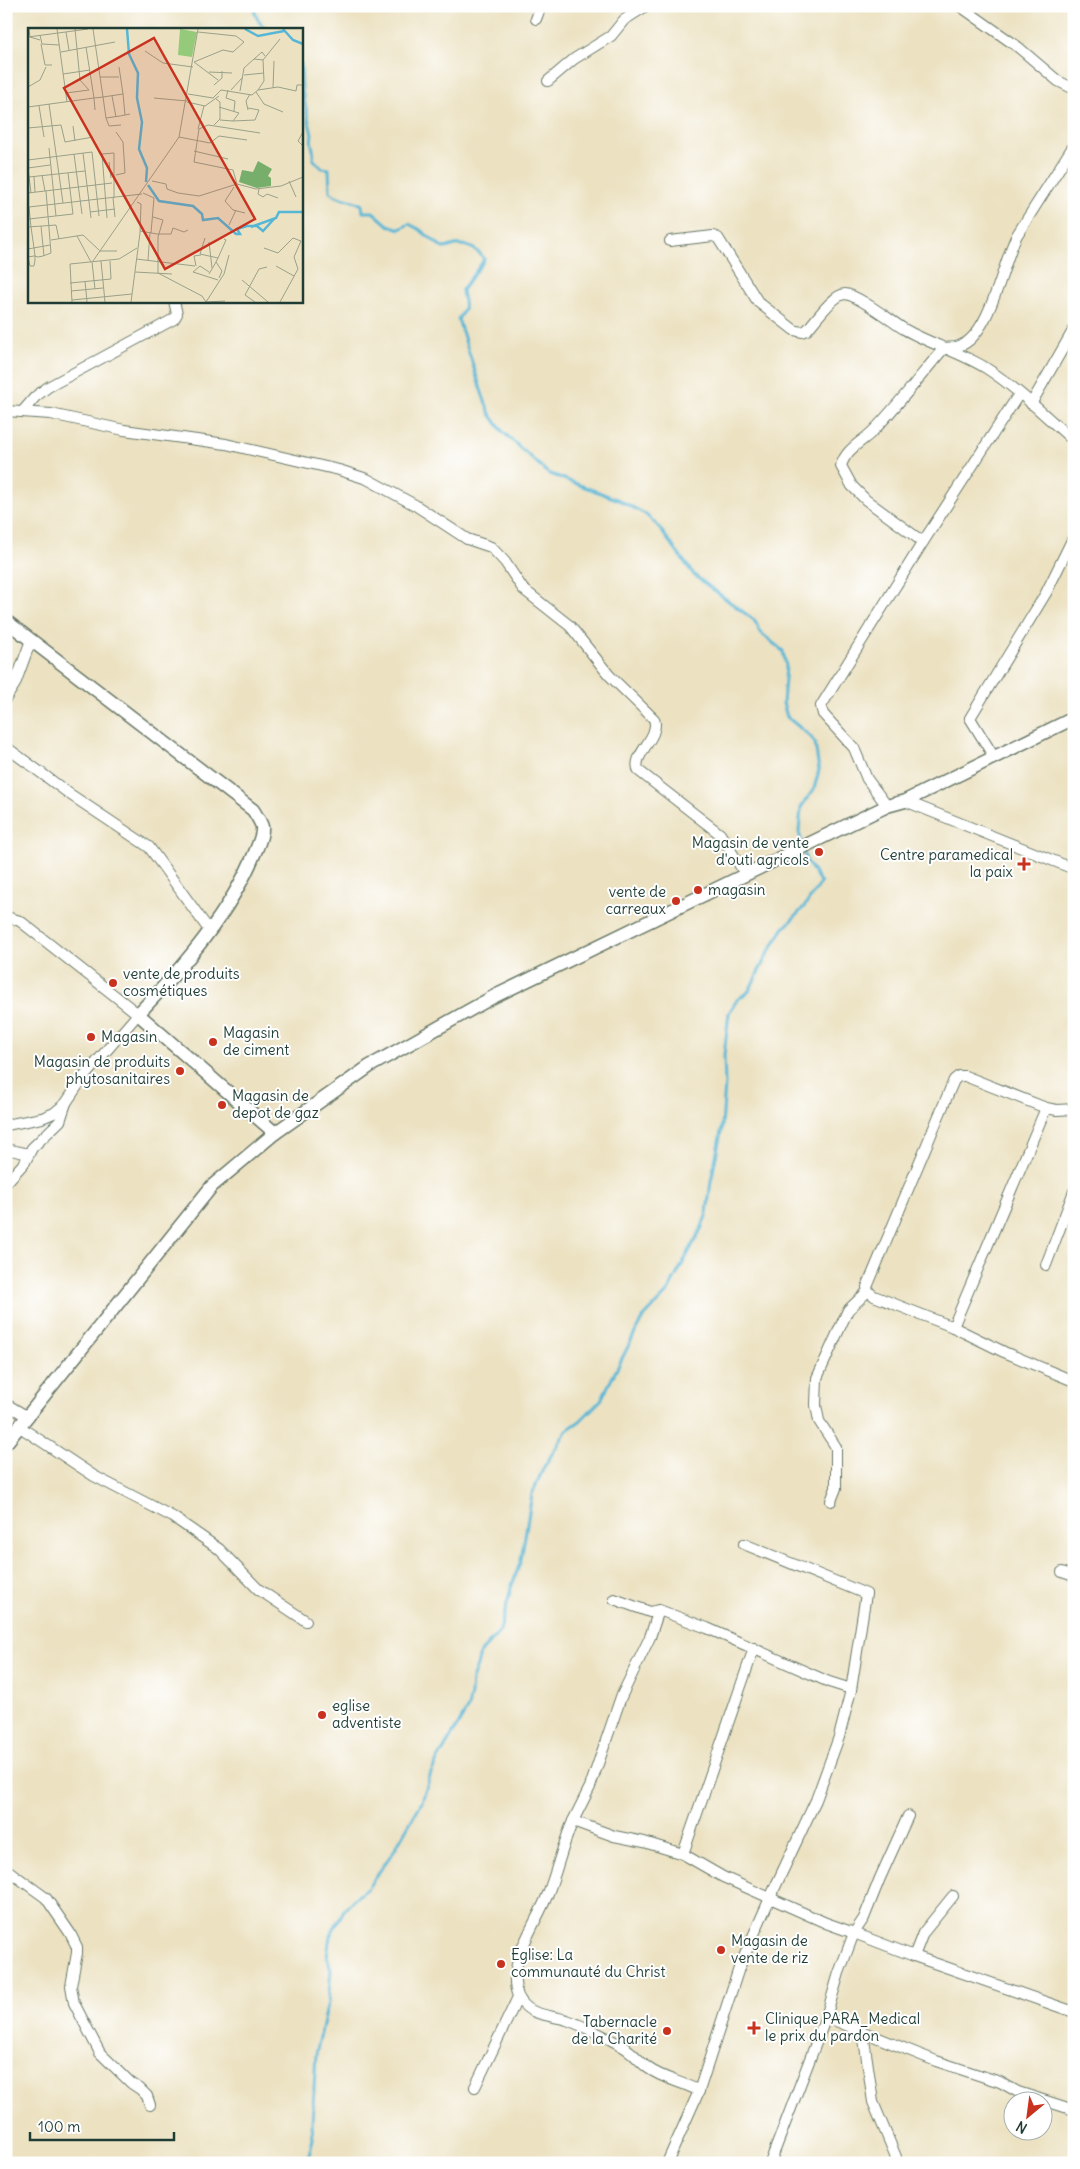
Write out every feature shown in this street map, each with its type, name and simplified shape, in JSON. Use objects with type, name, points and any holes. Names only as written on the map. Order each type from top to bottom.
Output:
[{"type":"street","points":[[536,18],[541,6]]},
{"type":"street","points":[[548,80],[574,59],[611,36],[624,20],[646,6]]},
{"type":"street","points":[[960,6],[1018,47],[1058,81],[1074,89]]},
{"type":"street","points":[[922,542],[866,500],[852,486],[842,466],[847,452],[875,430],[944,348],[960,346],[969,340],[979,328],[986,316],[1009,249],[1016,235],[1074,145]]},
{"type":"street","points":[[670,241],[713,236],[718,238],[755,298],[794,330],[802,332],[808,330],[837,296],[845,294],[855,298],[904,329],[985,368],[1074,441]]},
{"type":"street","points":[[23,411],[48,387],[174,319],[176,314],[174,302]]},
{"type":"street","points":[[1031,404],[1074,329]]},
{"type":"street","points":[[887,806],[867,779],[854,748],[823,714],[821,706],[922,542],[1019,394]]},
{"type":"street","points":[[6,411],[51,414],[124,430],[226,444],[339,470],[390,490],[467,539],[491,547],[505,562],[523,589],[570,626],[609,675],[654,718],[655,728],[636,766],[639,771],[720,834],[746,875]]},
{"type":"street","points":[[994,757],[970,718],[1046,593],[1074,536]]},
{"type":"street","points":[[6,621],[254,810],[262,828],[260,840],[247,873],[209,930],[175,975],[138,1014],[82,1079],[66,1103],[60,1121],[44,1136],[6,1183]]},
{"type":"street","points":[[6,698],[15,684],[31,640]]},
{"type":"street","points":[[6,1443],[212,1186],[275,1133],[370,1066],[493,997],[887,806],[904,801],[1074,718]]},
{"type":"street","points":[[6,747],[71,795],[149,847],[209,930]]},
{"type":"street","points":[[904,801],[1074,869]]},
{"type":"street","points":[[6,920],[10,918],[20,921],[138,1014],[275,1133]]},
{"type":"street","points":[[1074,1109],[1057,1110],[1046,1108],[965,1076],[959,1076],[954,1080],[867,1287],[868,1292],[874,1296],[954,1327],[1004,1352],[1074,1379]]},
{"type":"street","points":[[6,1125],[42,1118],[66,1103]]},
{"type":"street","points":[[954,1327],[1046,1108]]},
{"type":"street","points":[[42,1118],[52,1130]]},
{"type":"street","points":[[6,1149],[29,1154]]},
{"type":"street","points":[[1046,1265],[1074,1191]]},
{"type":"street","points":[[831,1501],[836,1488],[836,1447],[819,1421],[816,1405],[817,1378],[848,1310],[868,1292]]},
{"type":"street","points":[[6,1404],[24,1422],[94,1476],[173,1516],[219,1549],[258,1589],[306,1621]]},
{"type":"street","points":[[666,2163],[699,2090],[739,1968],[816,1800],[839,1737],[850,1690],[866,1594],[744,1544]]},
{"type":"street","points":[[1062,1572],[1074,1576]]},
{"type":"street","points":[[614,1599],[650,1612],[659,1610],[754,1648],[850,1690]]},
{"type":"street","points":[[475,2087],[518,1997],[516,1976],[525,1940],[548,1894],[562,1847],[590,1787],[621,1698],[650,1637],[659,1610]]},
{"type":"street","points":[[683,1854],[754,1648]]},
{"type":"street","points":[[770,2163],[826,2017],[854,1933],[864,1918],[908,1816]]},
{"type":"street","points":[[574,1821],[614,1836],[683,1854],[724,1877],[826,1923],[1074,2012]]},
{"type":"street","points":[[6,1869],[46,1898],[70,1933],[77,1947],[71,1986],[74,2003],[100,2053],[147,2096],[150,2104]]},
{"type":"street","points":[[914,1956],[923,1933],[953,1896]]},
{"type":"street","points":[[518,1997],[527,2009],[566,2020],[587,2029],[629,2050],[647,2068],[677,2082],[684,2082],[699,2090]]},
{"type":"street","points":[[826,2017],[936,2061],[1000,2082],[1018,2092],[1074,2110]]},
{"type":"street","points":[[862,2032],[873,2102],[896,2157],[894,2163]]},
{"type":"waterway","points":[[254,6],[257,19],[265,28]]},
{"type":"waterway","points":[[302,91],[312,135],[313,159],[322,168],[329,169],[330,192],[338,197],[362,205],[363,212],[373,212],[388,225],[400,229],[409,224],[419,229],[443,248],[455,245],[468,246],[479,253],[484,259],[462,290],[464,307],[458,319],[490,414],[503,432],[548,473],[619,500],[645,514],[657,525],[695,576],[754,620],[762,634],[783,651],[786,666],[783,703],[787,717],[810,736],[815,743],[819,770],[814,789],[801,807],[799,832],[802,845]]},
{"type":"waterway","points":[[304,2163],[309,2154],[313,2139],[312,2123],[316,2054],[328,2003],[331,1970],[327,1956],[330,1936],[344,1910],[367,1889],[393,1852],[422,1802],[431,1773],[438,1759],[468,1708],[472,1679],[480,1653],[500,1631],[511,1588],[521,1560],[532,1494],[544,1467],[567,1430],[580,1421],[601,1400],[642,1319],[667,1293],[702,1227],[707,1213],[711,1181],[722,1127],[725,1084],[724,1055],[729,1013],[737,1000],[749,991],[768,953],[783,929],[804,907],[821,883],[806,860],[804,851]]},
{"type":"place","name":"Magasin de vente d'outi agricols","points":[[819,852]]},
{"type":"place","name":"Centre paramedical la paix","points":[[1024,864]]},
{"type":"place","name":"magasin","points":[[698,890]]},
{"type":"place","name":"vente de carreaux","points":[[676,901]]},
{"type":"place","name":"vente de produits cosmétiques","points":[[113,983]]},
{"type":"place","name":"Magasin","points":[[91,1037]]},
{"type":"place","name":"Magasin de ciment","points":[[213,1042]]},
{"type":"place","name":"Magasin de produits phytosanitaires","points":[[180,1071]]},
{"type":"place","name":"Magasin de depot de gaz","points":[[222,1105]]},
{"type":"place","name":"eglise adventiste","points":[[322,1715]]},
{"type":"place","name":"Magasin de vente de riz","points":[[721,1950]]},
{"type":"place","name":"Eglise: La communauté du Christ","points":[[501,1964]]},
{"type":"place","name":"Clinique PARA_Medical le prix du pardon","points":[[754,2028]]},
{"type":"place","name":"Tabernacle de la Charité","points":[[667,2031]]}]
